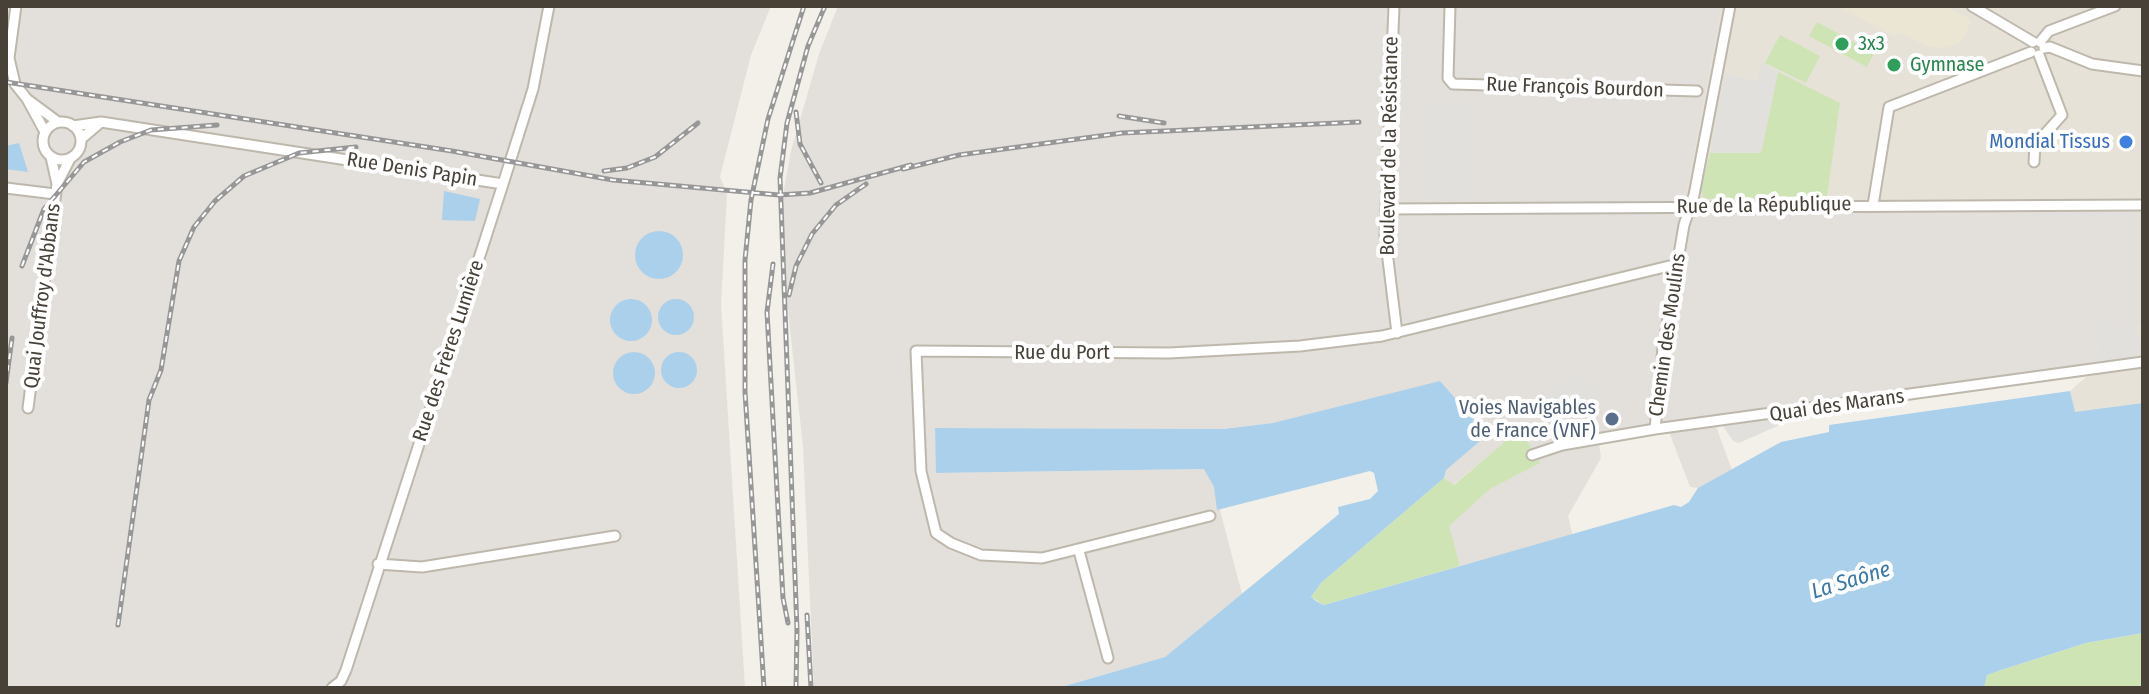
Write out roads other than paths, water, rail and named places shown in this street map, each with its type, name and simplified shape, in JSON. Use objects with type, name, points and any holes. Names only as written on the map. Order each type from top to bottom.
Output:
[{"type":"street","points":[[16,6],[9,58],[15,84],[45,132],[44,148],[51,157],[70,159],[79,151],[81,139],[101,122]]},
{"type":"street","name":"Rue des Frères Lumière","points":[[332,688],[341,681],[346,670],[503,184],[533,89],[549,6]]},
{"type":"street","name":"Boulevard de la Résistance","points":[[1394,6],[1386,209],[1387,264],[1397,333]]},
{"type":"street","name":"Rue François Bourdon","points":[[1450,6],[1448,78],[1453,84],[1697,91]]},
{"type":"street","name":"Chemin des Moulins","points":[[1655,429],[1663,348],[1684,225],[1691,208],[1730,6]]},
{"type":"street","points":[[2037,48],[2049,31],[2115,6]]},
{"type":"street","points":[[1979,8],[2037,48],[2062,115],[2035,145],[2034,162]]},
{"type":"street","points":[[1873,205],[1889,107],[2037,48],[2050,47],[2092,64],[2143,71]]},
{"type":"street","points":[[27,99],[58,122],[73,126],[101,122]]},
{"type":"street","points":[[45,132],[58,122]]},
{"type":"street","name":"Rue Denis Papin","points":[[101,122],[503,184]]},
{"type":"street","points":[[73,126],[81,139]]},
{"type":"street","name":"Quai Jouffroy d'Abbans","points":[[28,408],[52,242],[56,189],[51,157]]},
{"type":"street","name":"Quai Jouffroy d'Abbans","points":[[56,189],[70,159]]},
{"type":"street","points":[[6,188],[56,189]]},
{"type":"street","name":"Rue de la République","points":[[1386,209],[2143,205]]},
{"type":"street","name":"Rue du Port","points":[[1210,516],[1079,551],[1020,559],[964,550],[936,533],[918,446],[916,351],[1240,350],[1397,333],[1669,266]]},
{"type":"street","name":"Quai des Marans","points":[[1532,455],[1562,445],[1655,429],[1797,412],[2143,362]]},
{"type":"street","points":[[378,564],[422,567],[615,536]]},
{"type":"street","points":[[1079,551],[1108,658]]},
{"type":"water","points":[[19,143],[28,172],[6,169],[6,146]]},
{"type":"water","points":[[444,191],[480,199],[475,221],[442,220]]},
{"type":"water","points":[[659,231],[676,238],[683,255],[676,272],[659,279],[642,272],[635,255],[642,238]]},
{"type":"water","points":[[631,299],[646,305],[652,320],[646,335],[631,341],[616,335],[610,320],[616,305]]},
{"type":"water","points":[[676,299],[689,304],[694,317],[689,330],[676,335],[663,330],[658,317],[663,304]]},
{"type":"water","points":[[634,352],[649,358],[655,373],[649,388],[634,394],[619,388],[613,373],[619,358]]},
{"type":"water","points":[[679,352],[692,357],[697,370],[692,383],[679,388],[666,383],[661,370],[666,357]]},
{"type":"water","name":"La Saône","points":[[1440,381],[1487,435],[1446,470],[1444,478],[1321,583],[1311,597],[1316,601],[1324,605],[1674,505],[1681,507],[1689,502],[1698,488],[1781,442],[1829,432],[1829,425],[2070,391],[2075,412],[2143,403],[2143,633],[2086,643],[2001,670],[1987,675],[1984,688],[1058,688],[1165,657],[1339,514],[1338,507],[1370,499],[1378,491],[1374,473],[1370,471],[1217,510],[1214,487],[1204,469],[936,473],[935,428],[1223,429],[1273,423]]},
{"type":"railway","points":[[764,688],[745,392],[745,260],[751,200],[768,119],[804,6]]},
{"type":"railway","points":[[796,688],[797,630],[780,178],[787,123],[808,46],[825,6]]},
{"type":"railway","points":[[6,82],[452,151],[613,180],[779,195],[810,193],[911,165]]},
{"type":"railway","points":[[796,112],[800,144],[821,183]]},
{"type":"railway","points":[[1119,116],[1164,123]]},
{"type":"railway","points":[[903,169],[959,155],[1122,133],[1359,122]]},
{"type":"railway","points":[[604,171],[627,168],[655,157],[698,123]]},
{"type":"railway","points":[[22,266],[44,209],[84,162],[120,142],[151,130],[217,125]]},
{"type":"railway","points":[[118,625],[149,400],[161,370],[179,261],[194,227],[215,201],[244,176],[299,153],[356,147]]},
{"type":"railway","points":[[789,295],[796,266],[812,234],[836,205],[866,184]]},
{"type":"railway","points":[[773,264],[767,312],[783,598],[788,623]]},
{"type":"railway","points":[[6,383],[12,338]]},
{"type":"railway","points":[[807,615],[811,688]]},
{"type":"place","name":"3x3","points":[[1842,44]]},
{"type":"place","name":"Gymnase","points":[[1894,65]]},
{"type":"place","name":"Mondial Tissus","points":[[2126,142]]},
{"type":"place","name":"Voies Navigables de France (VNF)","points":[[1612,419]]}]
